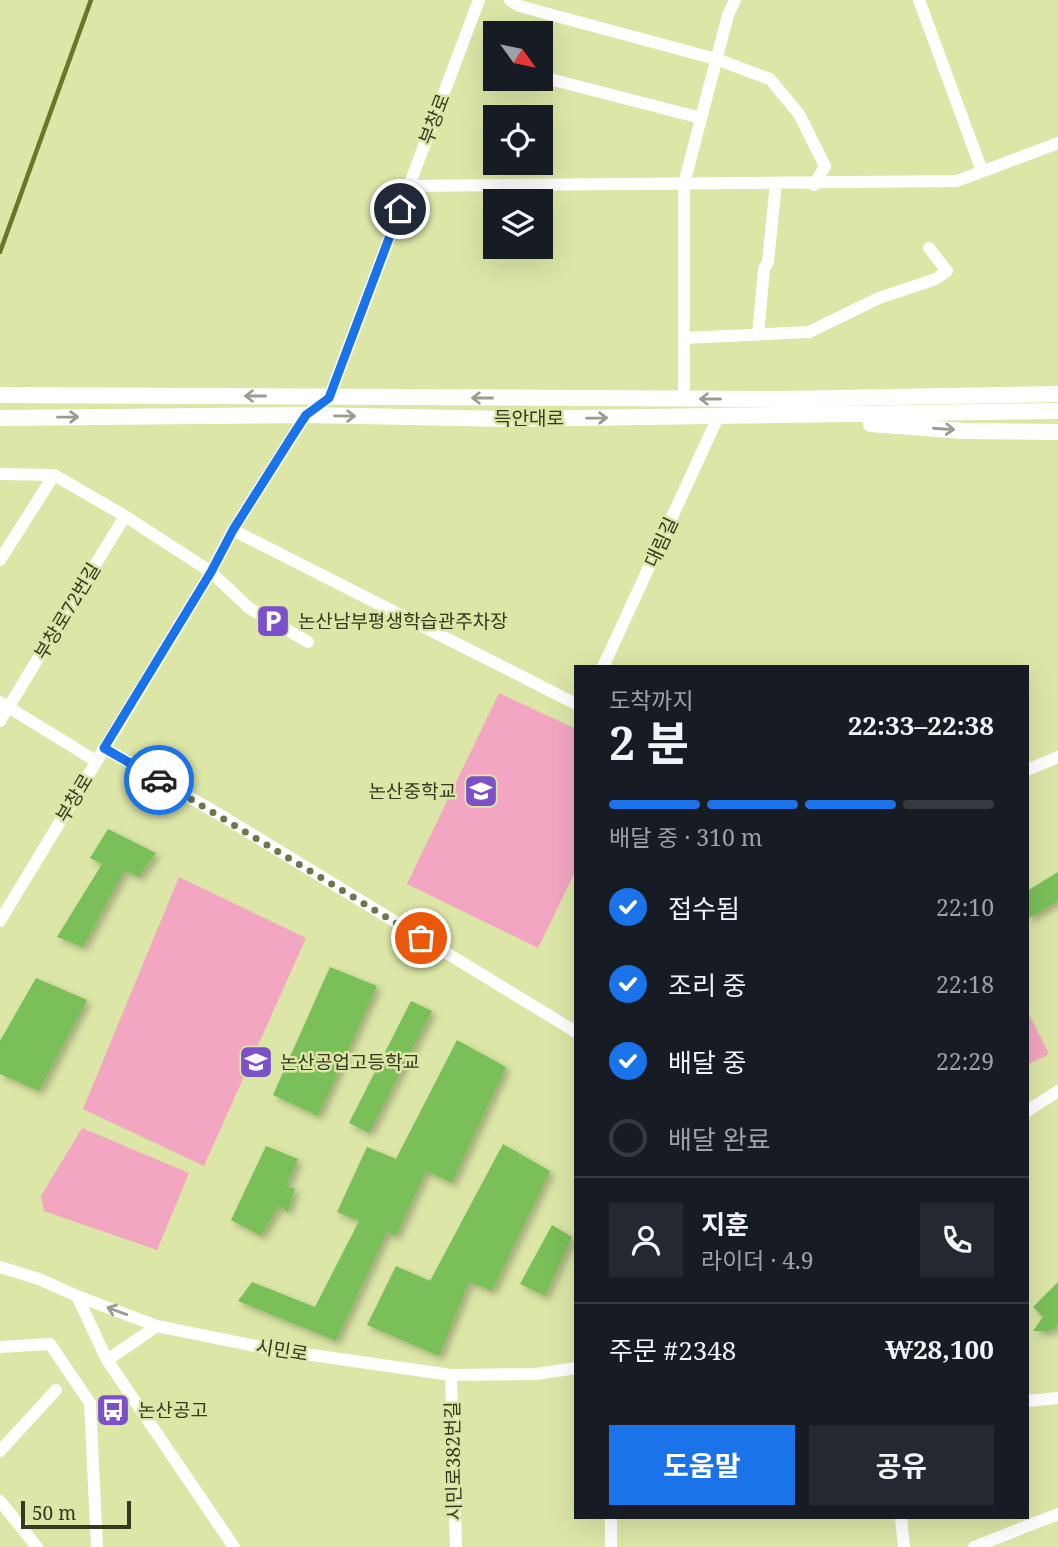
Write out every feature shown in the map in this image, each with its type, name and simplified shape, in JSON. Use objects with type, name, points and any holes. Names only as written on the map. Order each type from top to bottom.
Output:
[{"type":"street","name":"부창로","points":[[0,920],[211,572],[233,530],[306,415],[329,398],[479,0]]},
{"type":"street","points":[[510,0],[519,6],[716,59],[770,79],[799,114],[825,166],[815,184]]},
{"type":"street","points":[[684,399],[684,184],[728,15],[735,0]]},
{"type":"street","points":[[919,0],[982,172]]},
{"type":"street","points":[[553,80],[701,118]]},
{"type":"street","points":[[409,186],[957,181],[1058,143]]},
{"type":"street","points":[[758,335],[776,183]]},
{"type":"street","points":[[684,338],[808,332],[879,298],[936,279],[947,271],[929,248]]},
{"type":"street","points":[[778,399],[956,386],[1058,385]]},
{"type":"street","name":"득안대로","points":[[0,395],[778,399],[1058,394]]},
{"type":"street","name":"득안대로","points":[[0,418],[306,415],[509,419],[1058,411]]},
{"type":"street","name":"대림길","points":[[604,665],[718,416]]},
{"type":"street","points":[[778,417],[963,431],[1058,432]]},
{"type":"street","points":[[0,474],[54,475],[125,516],[211,572],[249,608],[308,642]]},
{"type":"street","points":[[0,560],[54,475]]},
{"type":"street","name":"부창로72번길","points":[[0,721],[4,704],[125,516]]},
{"type":"street","points":[[233,530],[574,703]]},
{"type":"street","points":[[4,704],[96,761]]},
{"type":"street","points":[[104,748],[222,816],[574,1031]]},
{"type":"street","points":[[1029,769],[1058,757]]},
{"type":"street","points":[[1029,1110],[1058,1091]]},
{"type":"street","name":"시민로","points":[[0,1267],[39,1279],[157,1326],[270,1349],[451,1375],[536,1374],[574,1368]]},
{"type":"street","points":[[77,1296],[107,1360],[234,1547]]},
{"type":"street","points":[[107,1360],[157,1326]]},
{"type":"street","points":[[0,1347],[50,1345],[90,1403],[97,1547]]},
{"type":"street","name":"시민로382번길","points":[[451,1375],[456,1547]]},
{"type":"street","points":[[0,1451],[56,1390]]},
{"type":"street","points":[[1029,1401],[1058,1398]]},
{"type":"street","points":[[0,1500],[37,1547]]},
{"type":"street","points":[[974,1547],[1058,1514]]},
{"type":"street","points":[[611,1519],[611,1547]]},
{"type":"street","points":[[901,1519],[904,1547]]},
{"type":"shaded area","points":[[499,693],[574,728],[574,874],[538,948],[407,884]]},
{"type":"shaded area","points":[[179,877],[306,938],[204,1166],[83,1109]]},
{"type":"shaded area","points":[[1029,1014],[1049,1054],[1029,1064]]},
{"type":"shaded area","points":[[82,1128],[189,1173],[157,1250],[44,1211],[41,1196]]},
{"type":"building","points":[[108,829],[156,853],[139,877],[124,871],[83,947],[57,937],[102,864],[90,858]]},
{"type":"building","points":[[1058,872],[1058,901],[1029,918],[1029,890]]},
{"type":"building","points":[[330,967],[377,986],[318,1116],[273,1095]]},
{"type":"building","points":[[36,978],[87,1000],[39,1091],[0,1074],[0,1041]]},
{"type":"building","points":[[411,1001],[432,1011],[369,1133],[349,1123]]},
{"type":"building","points":[[457,1040],[506,1067],[452,1183],[426,1171],[396,1236],[387,1232],[336,1341],[238,1301],[252,1282],[315,1307],[359,1221],[337,1212],[367,1147],[396,1159]]},
{"type":"building","points":[[503,1144],[550,1171],[492,1291],[469,1282],[439,1356],[367,1325],[396,1266],[430,1281]]},
{"type":"building","points":[[266,1146],[298,1159],[287,1186],[295,1189],[288,1212],[279,1206],[261,1236],[231,1220]]},
{"type":"building","points":[[552,1225],[572,1237],[545,1296],[520,1284]]},
{"type":"building","points":[[1058,1282],[1058,1324],[1055,1329],[1048,1331],[1033,1331],[1043,1317],[1033,1307]]},
{"type":"waterway","points":[[0,252],[91,0]]},
{"type":"way so far","points":[[159,780],[421,938]]},
{"type":"place","name":"논산남부평생학습관주차장","points":[[273,621]]},
{"type":"place","name":"논산중학교","points":[[481,791]]},
{"type":"place","name":"논산공업고등학교","points":[[256,1062]]},
{"type":"place","name":"논산공고","points":[[113,1410]]},
{"type":"route","points":[[159,780],[104,748],[211,572],[233,530],[291,438],[306,415],[329,398],[400,209]]}]
